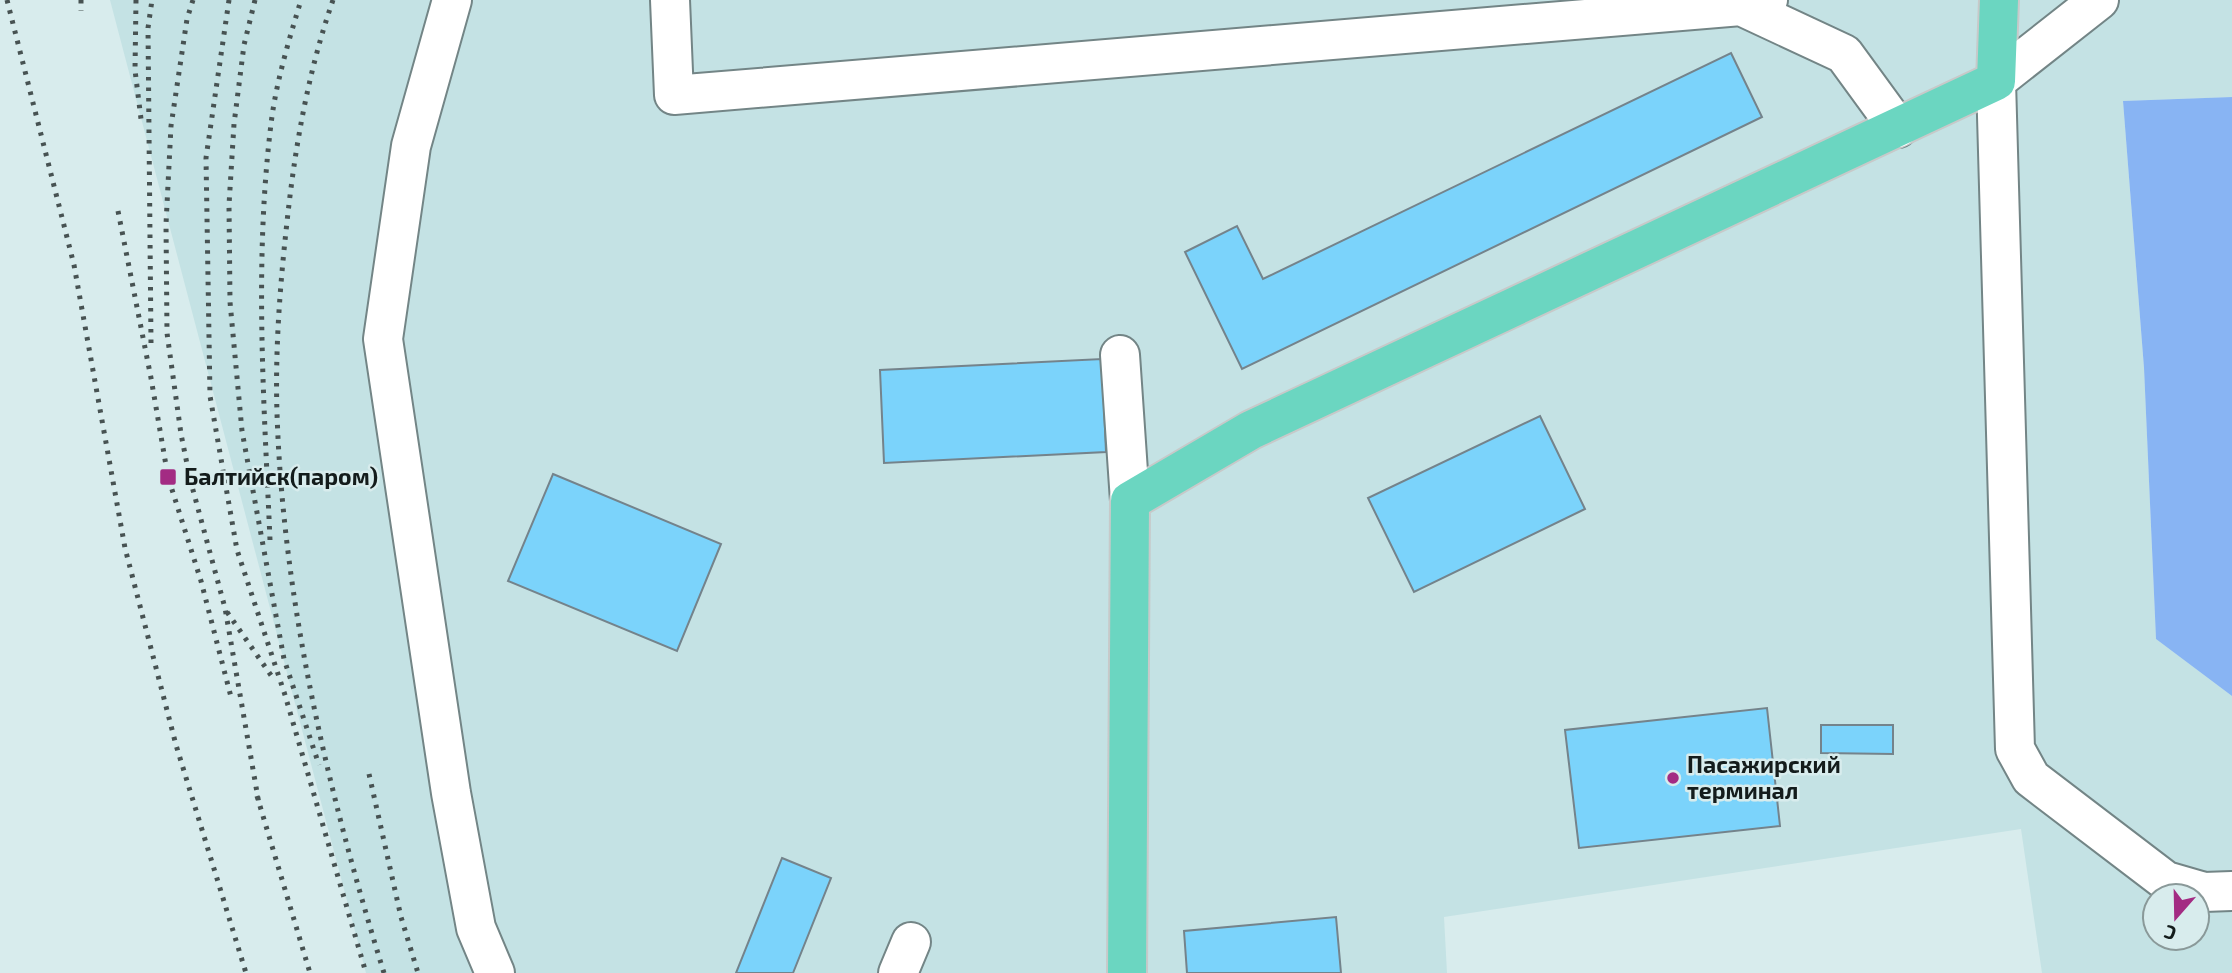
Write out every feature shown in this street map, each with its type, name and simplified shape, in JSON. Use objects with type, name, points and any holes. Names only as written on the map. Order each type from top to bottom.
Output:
[{"type":"main road","points":[[1127,973],[1130,501],[1251,430],[1996,82],[1999,0]]},
{"type":"lane","points":[[452,0],[411,146],[383,339],[451,793],[476,928],[495,973]]},
{"type":"lane","points":[[670,0],[674,94],[1754,3],[1844,54],[1898,128]]},
{"type":"lane","points":[[2099,0],[1996,82],[2015,748],[2031,778],[2166,881],[2204,892],[2232,891]]},
{"type":"lane","points":[[1120,355],[1130,501]]},
{"type":"shaded area","points":[[110,0],[2232,0],[2232,97],[2123,101],[2144,368],[2156,639],[2232,696],[2232,973],[2042,973],[2021,829],[1444,917],[1447,973],[366,973]]},
{"type":"water","points":[[2232,97],[2232,696],[2156,639],[2144,368],[2123,101]]},
{"type":"building","points":[[1731,53],[1762,117],[1242,369],[1185,252],[1237,226],[1263,279]]},
{"type":"building","points":[[1102,359],[1106,452],[884,463],[880,370]]},
{"type":"building","points":[[1540,416],[1585,509],[1414,592],[1368,498]]},
{"type":"building","points":[[553,474],[721,544],[677,651],[508,581]]},
{"type":"building","name":"Пасажирский терминал","points":[[1767,708],[1780,826],[1579,848],[1565,730]]},
{"type":"building","points":[[1821,725],[1893,725],[1893,754],[1821,753]]},
{"type":"building","points":[[782,858],[831,878],[793,973],[736,973]]},
{"type":"building","points":[[1336,917],[1341,973],[1187,973],[1184,931]]},
{"type":"railway","points":[[7,0],[74,265],[125,548],[176,745],[246,973]]},
{"type":"railway","points":[[81,0],[81,11]]},
{"type":"railway","points":[[136,0],[135,70],[141,119]]},
{"type":"railway","points":[[151,343],[148,28],[152,0]]},
{"type":"railway","points":[[193,0],[187,19],[171,126],[166,224],[167,333],[181,434],[190,479],[225,608],[259,804]]},
{"type":"railway","points":[[229,0],[206,158],[210,396],[237,550],[285,695],[366,973]]},
{"type":"railway","points":[[255,0],[244,45],[234,124],[229,205],[230,302],[242,431],[284,659],[319,765]]},
{"type":"railway","points":[[270,540],[263,384],[263,228],[273,108],[283,61],[301,0]]},
{"type":"railway","points":[[333,0],[310,82],[294,166],[280,294],[277,413],[288,555],[312,696],[344,836],[384,973]]},
{"type":"railway","points":[[118,211],[168,477],[201,581],[231,697]]},
{"type":"railway","points":[[227,612],[275,681]]},
{"type":"railway","points":[[369,774],[401,917],[418,973]]},
{"type":"railway","points":[[257,796],[310,973]]},
{"type":"place","name":"Балтийск(паром)","points":[[168,477]]},
{"type":"place","name":"Пасажирский терминал","points":[[1673,778]]}]
